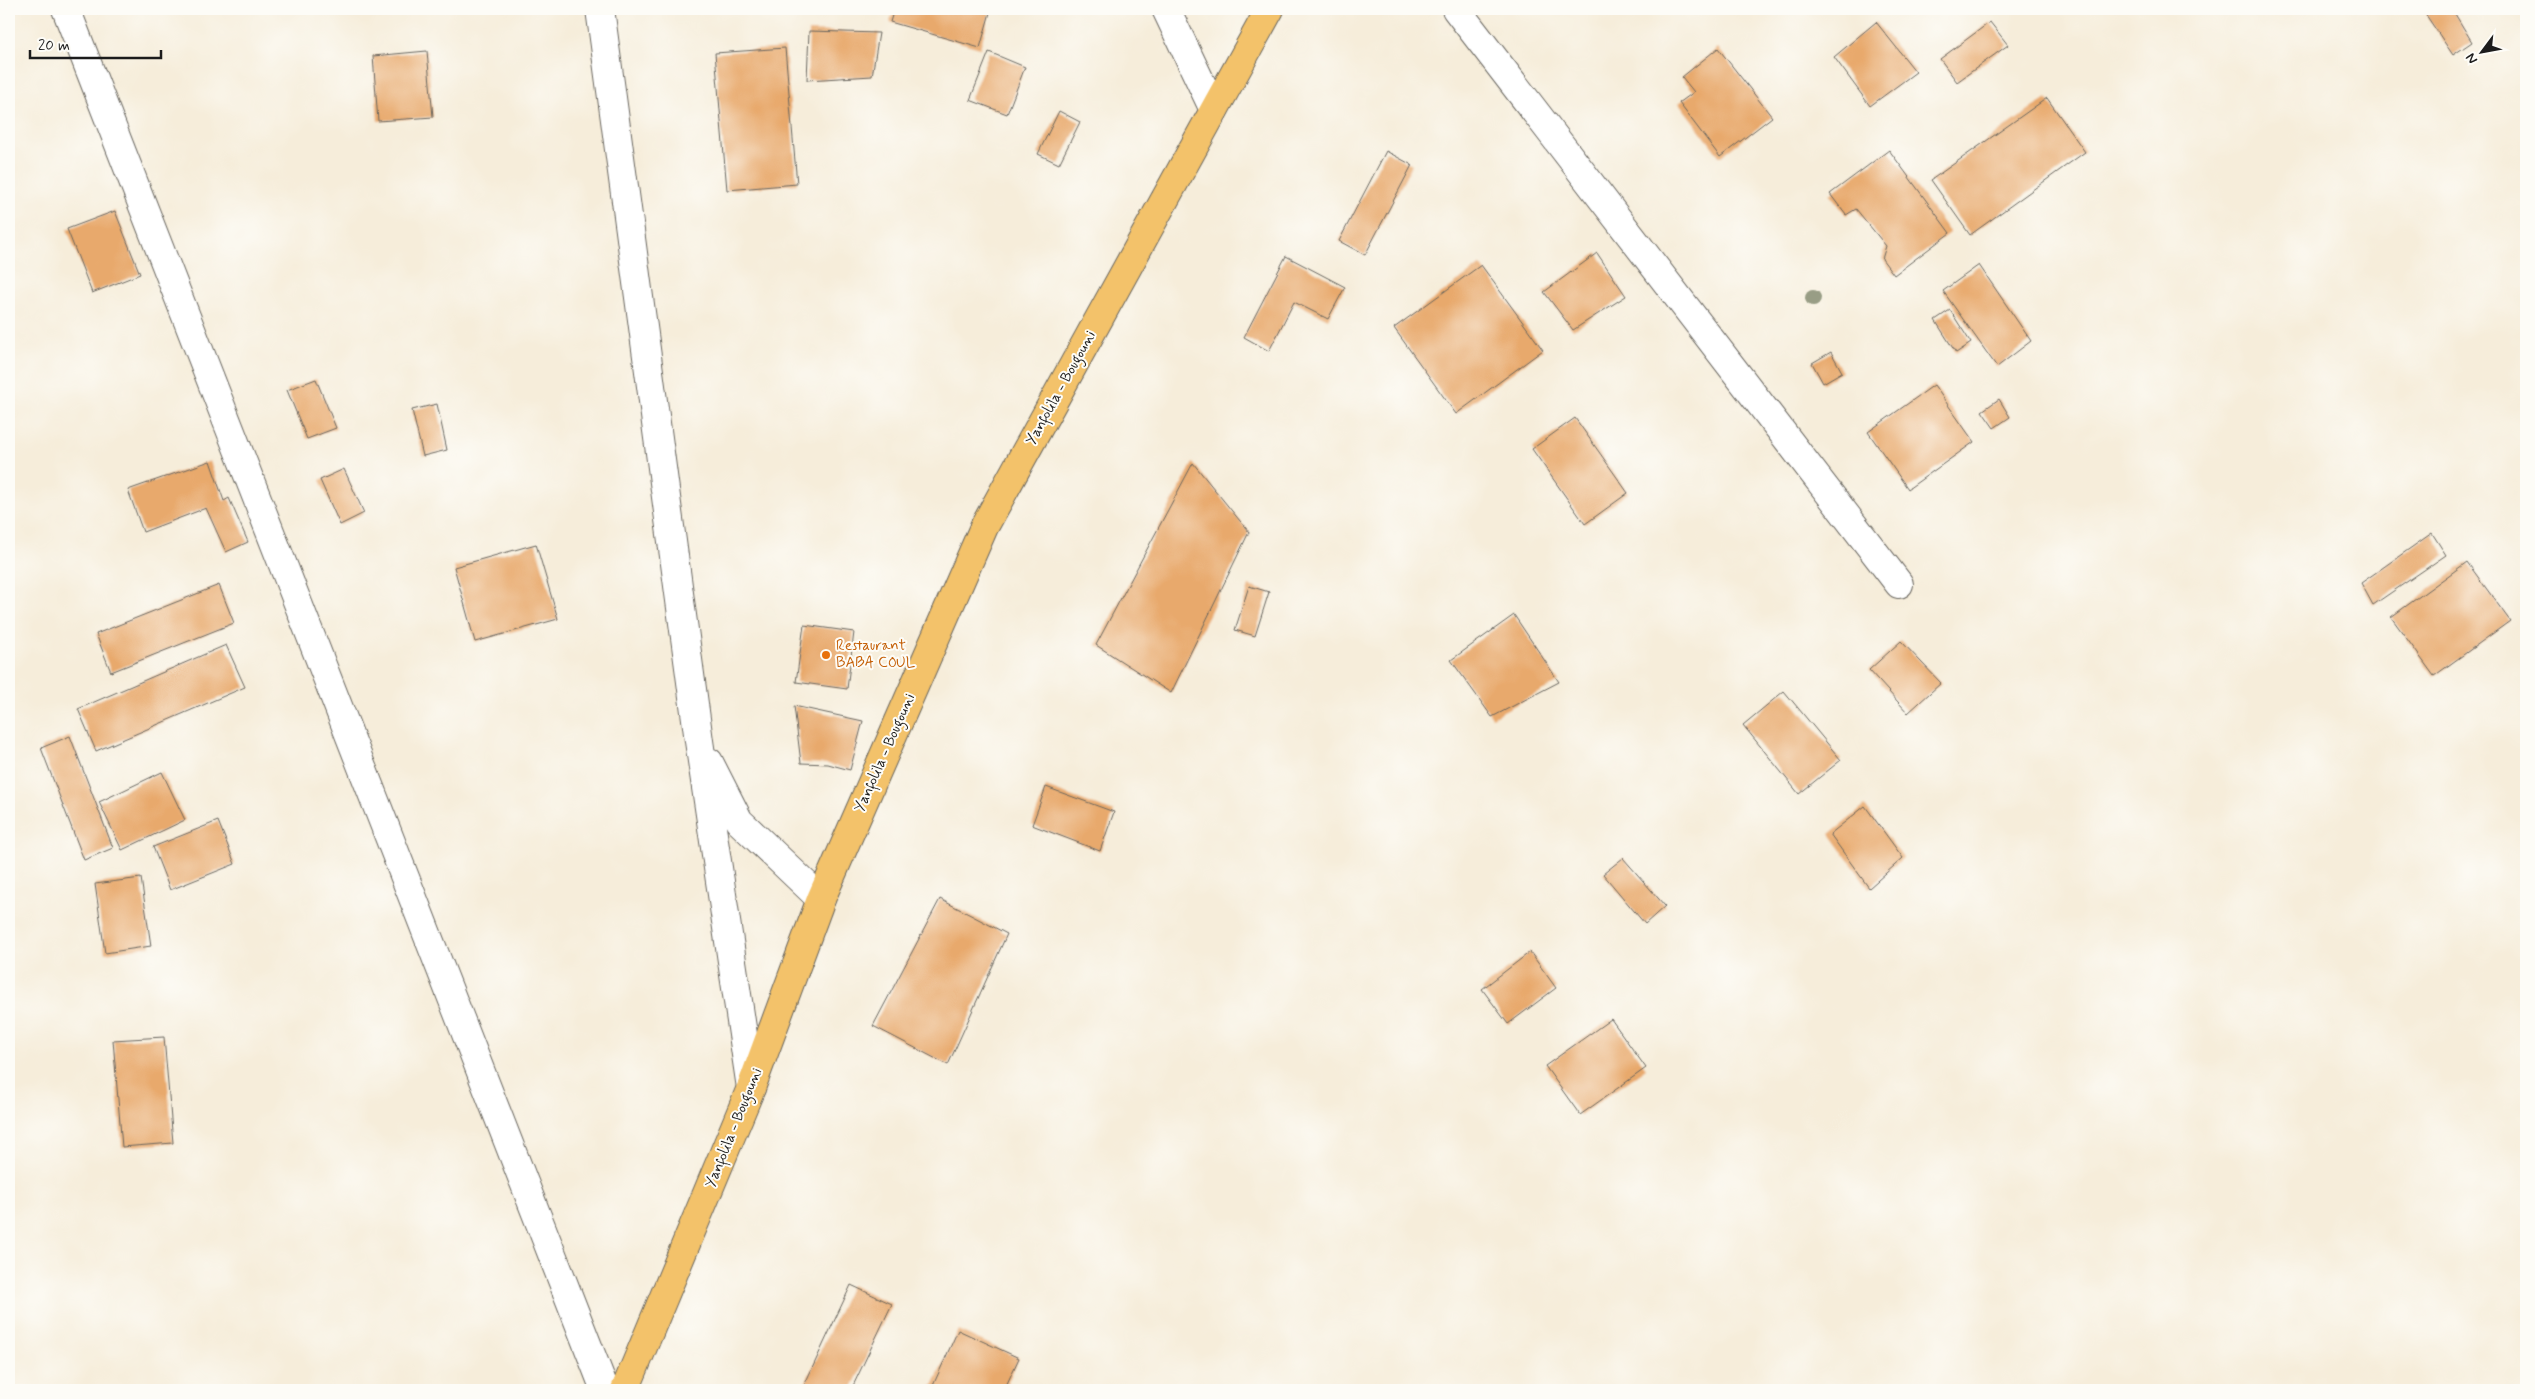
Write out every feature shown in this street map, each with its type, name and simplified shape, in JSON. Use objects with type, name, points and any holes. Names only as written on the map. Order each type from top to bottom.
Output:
[{"type":"main road","name":"Yanfolila - Bougouni","points":[[625,1390],[751,1088],[821,899],[984,527],[1270,9]]},
{"type":"street","points":[[66,9],[606,1390]]},
{"type":"street","points":[[600,9],[699,741],[751,1088]]},
{"type":"street","points":[[1166,9],[1214,110]]},
{"type":"street","points":[[1456,9],[1899,584]]},
{"type":"street","points":[[699,741],[739,821],[821,899]]},
{"type":"building","points":[[894,9],[991,9],[980,48],[890,22]]},
{"type":"building","points":[[2422,9],[2452,9],[2472,42],[2453,55]]},
{"type":"building","points":[[1876,22],[1916,72],[1870,106],[1834,57]]},
{"type":"building","points":[[1990,22],[2008,45],[1957,82],[1940,59]]},
{"type":"building","points":[[809,31],[879,33],[872,76],[807,80]]},
{"type":"building","points":[[785,48],[797,184],[727,190],[715,53]]},
{"type":"building","points":[[1718,48],[1772,117],[1720,157],[1679,103],[1694,92],[1682,77]]},
{"type":"building","points":[[427,51],[433,117],[378,121],[373,56]]},
{"type":"building","points":[[989,52],[1025,67],[1007,114],[970,100]]},
{"type":"building","points":[[2047,98],[2085,152],[1970,235],[1931,180]]},
{"type":"building","points":[[1059,111],[1080,122],[1059,164],[1038,154]]},
{"type":"building","points":[[1889,150],[1950,233],[1894,275],[1882,259],[1886,246],[1856,209],[1846,215],[1830,194]]},
{"type":"building","points":[[1386,151],[1412,165],[1365,255],[1339,241]]},
{"type":"building","points":[[115,211],[140,274],[92,293],[67,229]]},
{"type":"building","points":[[1597,253],[1626,296],[1573,330],[1544,292]]},
{"type":"building","points":[[1286,256],[1345,287],[1328,319],[1294,302],[1269,351],[1244,337]]},
{"type":"building","points":[[1481,265],[1543,350],[1456,414],[1394,328]]},
{"type":"building","points":[[1979,265],[2031,341],[1997,367],[1943,291]]},
{"type":"building","points":[[1950,310],[1971,343],[1956,353],[1935,320]]},
{"type":"building","points":[[1831,352],[1842,372],[1823,383],[1812,363]]},
{"type":"building","points":[[316,379],[336,428],[307,439],[287,390]]},
{"type":"building","points":[[1934,385],[1974,442],[1908,489],[1868,432]]},
{"type":"building","points":[[1999,399],[2010,417],[1994,428],[1982,411]]},
{"type":"building","points":[[437,404],[447,450],[423,456],[412,410]]},
{"type":"building","points":[[1575,418],[1628,493],[1585,524],[1532,449]]},
{"type":"building","points":[[210,461],[224,501],[229,498],[248,542],[226,552],[206,508],[143,532],[128,490]]},
{"type":"building","points":[[1193,463],[1249,532],[1171,693],[1096,645]]},
{"type":"building","points":[[344,469],[364,513],[340,525],[320,480]]},
{"type":"building","points":[[2432,533],[2446,555],[2373,605],[2361,583]]},
{"type":"building","points":[[536,544],[558,619],[475,642],[454,567]]},
{"type":"building","points":[[2467,562],[2510,621],[2434,676],[2391,617]]},
{"type":"building","points":[[219,585],[234,623],[111,672],[96,634]]},
{"type":"building","points":[[1249,586],[1269,592],[1255,636],[1235,630]]},
{"type":"building","points":[[1514,615],[1559,682],[1492,717],[1451,660]]},
{"type":"building","points":[[804,625],[854,632],[847,689],[796,682]]},
{"type":"building","points":[[1901,641],[1941,683],[1908,713],[1869,670]]},
{"type":"building","points":[[226,645],[245,687],[96,751],[78,709]]},
{"type":"building","points":[[1784,691],[1841,760],[1799,794],[1743,725]]},
{"type":"building","points":[[794,706],[863,721],[850,770],[828,764],[801,763]]},
{"type":"building","points":[[70,736],[113,848],[84,860],[41,748]]},
{"type":"building","points":[[162,772],[185,820],[122,850],[99,802]]},
{"type":"building","points":[[1046,787],[1114,812],[1100,851],[1032,825]]},
{"type":"building","points":[[1865,806],[1903,858],[1869,888],[1830,834]]},
{"type":"building","points":[[218,821],[235,864],[170,890],[153,847]]},
{"type":"building","points":[[1623,858],[1665,906],[1645,924],[1603,874]]},
{"type":"building","points":[[141,878],[151,946],[105,953],[95,884]]},
{"type":"building","points":[[940,899],[1007,934],[948,1065],[873,1026]]},
{"type":"building","points":[[1530,952],[1556,988],[1508,1024],[1482,989]]},
{"type":"building","points":[[1611,1019],[1646,1068],[1580,1115],[1545,1066]]},
{"type":"building","points":[[164,1037],[173,1143],[122,1147],[113,1040]]},
{"type":"building","points":[[851,1285],[892,1304],[851,1390],[802,1390]]},
{"type":"building","points":[[958,1330],[1019,1358],[1004,1390],[931,1390]]},
{"type":"place","name":"Restaurant BABA COUL","points":[[826,655]]}]
